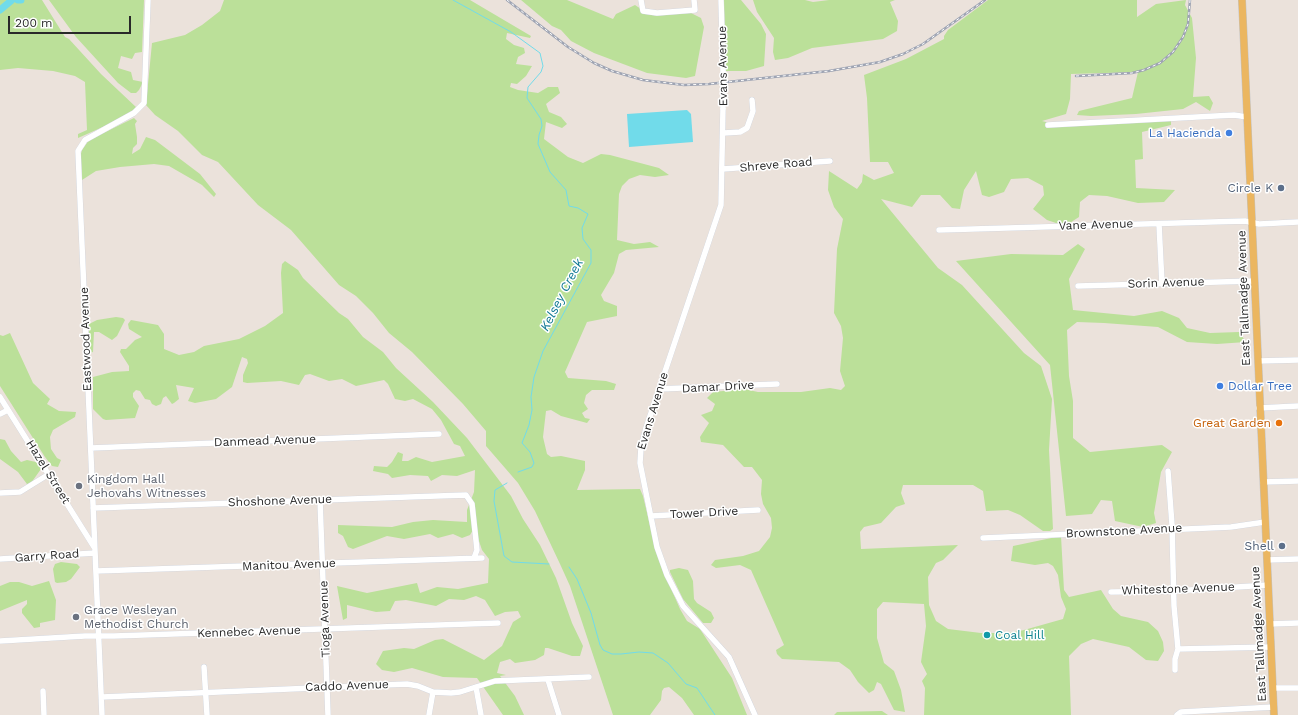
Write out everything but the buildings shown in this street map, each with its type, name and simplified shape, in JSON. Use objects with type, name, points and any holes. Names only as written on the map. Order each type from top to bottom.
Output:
[{"type":"main road","name":"East Tallmadge Avenue","points":[[1242,0],[1253,222],[1259,408],[1264,482],[1274,715]]},
{"type":"street","name":"Eastwood Avenue","points":[[102,715],[78,151],[85,140],[134,113],[144,103],[148,0]]},
{"type":"street","points":[[641,0],[643,11],[657,13],[695,10],[694,0]]},
{"type":"street","name":"Evans Avenue","points":[[721,0],[724,133],[721,205],[644,434],[640,457],[643,482],[659,555],[675,590],[689,613],[718,642],[729,658],[755,715]]},
{"type":"street","points":[[724,133],[740,132],[747,128],[753,111],[752,100]]},
{"type":"street","points":[[1048,125],[1232,117],[1234,115],[1247,117]]},
{"type":"street","name":"Shreve Road","points":[[723,169],[830,161]]},
{"type":"street","name":"Vane Avenue","points":[[939,230],[1298,222]]},
{"type":"street","points":[[1159,224],[1162,284]]},
{"type":"street","name":"Sorin Avenue","points":[[1078,286],[1254,281]]},
{"type":"street","points":[[1258,361],[1298,360]]},
{"type":"street","name":"Damar Drive","points":[[659,389],[776,384]]},
{"type":"street","name":"Hazel Street","points":[[0,397],[95,550]]},
{"type":"street","points":[[1259,408],[1298,406]]},
{"type":"street","points":[[0,414],[8,410]]},
{"type":"street","name":"Danmead Avenue","points":[[91,448],[439,434]]},
{"type":"street","points":[[1168,470],[1178,649],[1175,659],[1175,670]]},
{"type":"street","points":[[0,493],[20,492],[49,474]]},
{"type":"street","points":[[1264,482],[1298,481]]},
{"type":"street","name":"Shoshone Avenue","points":[[94,508],[466,495],[472,504],[477,550],[474,558]]},
{"type":"street","name":"Tioga Avenue","points":[[320,500],[328,715]]},
{"type":"street","name":"Tower Drive","points":[[651,516],[758,510]]},
{"type":"street","name":"Brownstone Avenue","points":[[983,538],[1231,527],[1265,522]]},
{"type":"street","name":"Garry Road","points":[[0,559],[95,550]]},
{"type":"street","name":"Manitou Avenue","points":[[96,571],[482,558]]},
{"type":"street","points":[[1267,560],[1298,559]]},
{"type":"street","name":"Whitestone Avenue","points":[[1111,592],[1174,591],[1268,585]]},
{"type":"street","name":"Kennebec Avenue","points":[[0,641],[99,636],[498,623]]},
{"type":"street","points":[[1270,624],[1298,623]]},
{"type":"street","points":[[1178,649],[1271,647]]},
{"type":"street","points":[[204,667],[206,715]]},
{"type":"street","name":"Caddo Avenue","points":[[102,697],[410,684],[433,692],[460,692],[495,681],[548,680],[589,677]]},
{"type":"street","points":[[548,680],[559,715]]},
{"type":"street","points":[[476,687],[481,715]]},
{"type":"street","points":[[1273,688],[1298,688]]},
{"type":"street","points":[[42,691],[44,715]]},
{"type":"street","points":[[429,715],[433,692]]},
{"type":"street","points":[[1178,715],[1181,712],[1274,707]]},
{"type":"green space","points":[[0,0],[42,0],[65,37],[69,39],[101,74],[137,108],[112,123],[78,138],[78,134],[87,130],[85,82],[75,76],[53,71],[18,68],[0,70]]},
{"type":"green space","points":[[49,0],[144,0],[142,52],[135,53],[132,59],[121,56],[118,68],[131,72],[133,80],[143,82],[136,93],[131,93],[118,83],[76,37]]},
{"type":"green space","points":[[224,0],[470,0],[531,36],[530,38],[507,33],[506,39],[514,45],[524,48],[525,53],[518,57],[516,64],[532,66],[526,76],[517,84],[511,83],[510,87],[518,90],[538,93],[548,87],[558,87],[560,93],[546,104],[549,112],[561,117],[567,124],[562,128],[546,122],[544,139],[568,157],[583,163],[601,154],[610,155],[659,168],[669,175],[655,177],[640,175],[629,179],[622,186],[619,194],[617,240],[634,244],[650,242],[659,247],[626,250],[619,254],[614,273],[601,295],[604,301],[617,306],[617,316],[587,322],[565,372],[568,378],[606,381],[616,384],[614,390],[592,390],[586,395],[584,403],[588,409],[582,413],[585,418],[590,419],[587,423],[561,416],[551,410],[546,411],[543,437],[547,454],[551,457],[561,456],[585,461],[585,470],[577,490],[640,489],[663,570],[680,609],[687,621],[700,629],[732,678],[747,715],[694,715],[682,698],[669,687],[664,688],[662,691],[661,700],[650,715],[613,715],[570,586],[535,511],[518,483],[486,446],[486,431],[463,404],[412,352],[389,333],[373,313],[356,296],[339,285],[291,230],[258,205],[218,162],[202,155],[178,131],[155,115],[146,105],[152,43],[185,35],[202,25],[220,11]]},
{"type":"green space","points":[[521,0],[567,0],[613,19],[616,14],[635,5],[650,15],[689,12],[701,18],[704,27],[695,76],[686,78],[647,73],[594,53],[571,41],[561,30],[552,26]]},
{"type":"green space","points":[[724,0],[741,0],[761,24],[766,34],[764,66],[746,71],[725,71]]},
{"type":"green space","points":[[753,0],[805,0],[813,2],[829,0],[895,0],[890,2],[898,21],[897,31],[883,39],[812,48],[788,58],[775,60],[773,52],[774,38],[757,12]]},
{"type":"green space","points":[[988,0],[1137,0],[1137,17],[1156,4],[1186,0],[1185,5],[1192,18],[1196,58],[1193,97],[1209,96],[1213,103],[1210,111],[1196,102],[1183,109],[1136,114],[1091,116],[1077,115],[1079,111],[1132,98],[1138,72],[1071,74],[1070,99],[1066,114],[1042,121],[1062,126],[1171,120],[1171,125],[1142,132],[1143,159],[1135,160],[1136,188],[1175,190],[1164,202],[1138,203],[1107,196],[1089,195],[1080,202],[1079,217],[1065,226],[1047,220],[1033,209],[1044,195],[1043,186],[1028,178],[1011,179],[1004,192],[989,197],[982,195],[976,171],[964,190],[960,209],[952,208],[940,195],[921,195],[912,207],[881,199],[938,268],[962,285],[1024,353],[1041,366],[1052,399],[1049,450],[1053,529],[1050,531],[1043,531],[1020,515],[1008,510],[986,511],[983,491],[973,485],[903,485],[901,493],[905,504],[896,507],[881,523],[864,527],[860,532],[861,549],[958,545],[943,560],[936,563],[928,577],[929,605],[936,621],[948,629],[981,633],[1008,633],[1063,619],[1066,609],[1061,597],[1058,575],[1053,566],[1048,563],[1035,565],[1011,561],[1013,546],[1061,536],[1064,590],[1069,597],[1101,590],[1113,609],[1121,616],[1148,622],[1158,631],[1163,642],[1164,651],[1158,661],[1146,660],[1129,647],[1093,639],[1081,644],[1069,656],[1071,715],[924,715],[925,688],[922,681],[927,674],[921,662],[926,626],[924,604],[883,602],[877,609],[877,638],[884,663],[894,671],[901,690],[905,712],[894,710],[881,684],[877,682],[874,690],[869,693],[858,682],[850,670],[839,662],[782,659],[777,654],[776,650],[784,645],[751,570],[740,565],[716,568],[711,565],[715,560],[743,556],[759,551],[770,537],[772,528],[771,518],[763,504],[761,494],[762,480],[752,467],[744,467],[723,445],[701,442],[700,437],[709,423],[701,415],[712,411],[715,404],[707,398],[713,392],[744,389],[758,392],[801,392],[830,388],[841,390],[845,386],[840,371],[843,338],[841,326],[834,313],[837,249],[843,219],[834,207],[828,190],[829,171],[857,189],[862,182],[863,174],[874,180],[894,173],[888,162],[870,162],[867,98],[864,75],[906,59],[944,39],[944,36],[948,30]]},
{"type":"green space","points":[[134,118],[137,121],[135,124],[137,144],[133,148],[132,154],[140,149],[146,137],[155,140],[200,174],[216,194],[214,197],[202,185],[169,166],[154,164],[96,171],[82,180],[80,157],[82,150],[89,140]]},
{"type":"green space","points":[[1078,244],[1085,249],[1069,279],[1073,310],[1134,316],[1162,311],[1179,318],[1187,328],[1210,333],[1239,332],[1246,342],[1217,344],[1187,342],[1158,327],[1104,323],[1077,322],[1067,330],[1069,376],[1073,401],[1073,438],[1090,452],[1162,445],[1172,452],[1161,472],[1154,513],[1156,523],[1143,527],[1115,521],[1112,501],[1101,500],[1092,514],[1066,516],[1050,365],[956,261],[1011,254],[1063,255]]},
{"type":"green space","points":[[285,261],[298,270],[303,278],[339,313],[348,319],[363,337],[383,352],[396,368],[433,402],[467,438],[511,496],[523,519],[540,545],[556,578],[572,623],[583,646],[580,656],[572,656],[545,648],[544,655],[535,660],[515,663],[510,659],[500,662],[497,673],[506,675],[500,676],[515,696],[524,715],[503,715],[477,678],[443,677],[412,668],[394,672],[382,670],[376,664],[383,651],[404,648],[414,649],[435,640],[443,639],[484,660],[502,646],[513,622],[521,617],[518,611],[505,612],[495,616],[485,600],[476,596],[464,600],[449,599],[436,606],[406,600],[395,601],[390,611],[376,612],[347,605],[347,618],[343,620],[337,586],[367,593],[417,583],[420,593],[437,587],[458,589],[488,583],[489,559],[482,550],[478,538],[473,530],[470,535],[462,538],[453,534],[438,538],[430,534],[404,539],[387,536],[353,549],[348,547],[343,536],[338,533],[338,525],[392,527],[413,522],[433,520],[467,522],[467,510],[474,492],[475,470],[457,476],[442,475],[431,481],[428,476],[410,475],[392,478],[388,474],[373,471],[374,466],[387,467],[398,452],[403,454],[402,461],[408,461],[416,457],[432,462],[465,456],[460,446],[454,444],[441,420],[432,409],[413,399],[405,401],[395,399],[388,384],[384,380],[356,386],[342,379],[329,381],[310,374],[305,375],[299,385],[281,381],[243,382],[243,375],[248,363],[247,359],[242,357],[232,387],[216,399],[195,403],[188,401],[194,388],[176,385],[179,399],[172,404],[166,396],[163,398],[161,404],[156,406],[152,404],[150,400],[145,399],[140,391],[136,390],[133,393],[133,397],[139,406],[135,418],[106,420],[93,409],[93,377],[112,372],[129,371],[129,366],[120,352],[121,349],[126,349],[135,340],[142,337],[129,329],[128,324],[131,320],[158,325],[164,334],[164,349],[179,355],[194,352],[204,346],[239,339],[265,326],[283,313],[281,273],[282,264]]},
{"type":"green space","points":[[116,317],[123,318],[125,320],[117,336],[112,340],[99,332],[94,332],[93,352],[89,353],[89,324],[97,320]]},
{"type":"green space","points":[[10,333],[33,383],[50,399],[47,404],[59,411],[76,412],[75,417],[53,430],[50,437],[51,449],[57,458],[61,460],[58,467],[52,466],[45,457],[0,386],[0,335],[3,336]]},
{"type":"green space","points":[[0,439],[5,440],[11,451],[21,462],[27,460],[36,462],[41,469],[31,483],[27,484],[18,472],[0,459]]},
{"type":"green space","points":[[61,562],[77,564],[80,567],[71,579],[66,582],[57,583],[55,582],[53,569],[55,564]]},
{"type":"green space","points":[[679,568],[688,570],[693,581],[694,599],[697,603],[711,612],[714,618],[711,623],[703,623],[683,599],[670,572],[670,570]]},
{"type":"green space","points":[[49,581],[56,600],[55,620],[40,623],[40,627],[34,628],[22,613],[22,609],[27,604],[27,600],[0,611],[0,586],[10,582],[19,582],[32,586]]},
{"type":"green space","points":[[882,711],[888,715],[834,715],[837,712]]},
{"type":"water","points":[[687,110],[691,114],[693,142],[629,147],[627,114]]},
{"type":"waterway","points":[[0,10],[12,0]]},
{"type":"waterway","name":"Kelsey Creek","points":[[453,0],[511,32],[540,53],[543,66],[541,72],[528,87],[527,98],[541,119],[542,126],[538,144],[550,172],[566,190],[569,206],[578,208],[588,214],[582,228],[583,239],[591,250],[591,263],[543,351],[534,377],[531,397],[532,410],[529,425],[522,443],[530,452],[534,463],[532,467],[518,472]]},
{"type":"waterway","name":"Kelsey Creek","points":[[507,483],[495,490],[494,501],[504,556],[512,562],[549,564]]},
{"type":"waterway","name":"Kelsey Creek","points":[[569,567],[577,579],[591,613],[600,645],[603,650],[612,654],[639,652],[653,653],[668,663],[686,684],[697,688],[715,715]]},
{"type":"railway","points":[[507,0],[568,47],[594,63],[612,71],[643,80],[684,85],[709,84],[829,71],[880,62],[903,54],[923,44],[985,0]]},
{"type":"railway","points":[[1076,76],[1132,73],[1144,70],[1160,63],[1173,52],[1183,37],[1188,24],[1190,0]]},
{"type":"place","name":"La Hacienda","points":[[1229,133]]},
{"type":"place","name":"Circle K","points":[[1281,188]]},
{"type":"place","name":"Dollar Tree","points":[[1220,386]]},
{"type":"place","name":"Great Garden","points":[[1279,423]]},
{"type":"place","name":"Kingdom Hall Jehovahs Witnesses","points":[[79,486]]},
{"type":"place","name":"Shell","points":[[1282,546]]},
{"type":"place","name":"Grace Wesleyan Methodist Church","points":[[76,617]]},
{"type":"place","name":"Coal Hill","points":[[987,635]]}]
